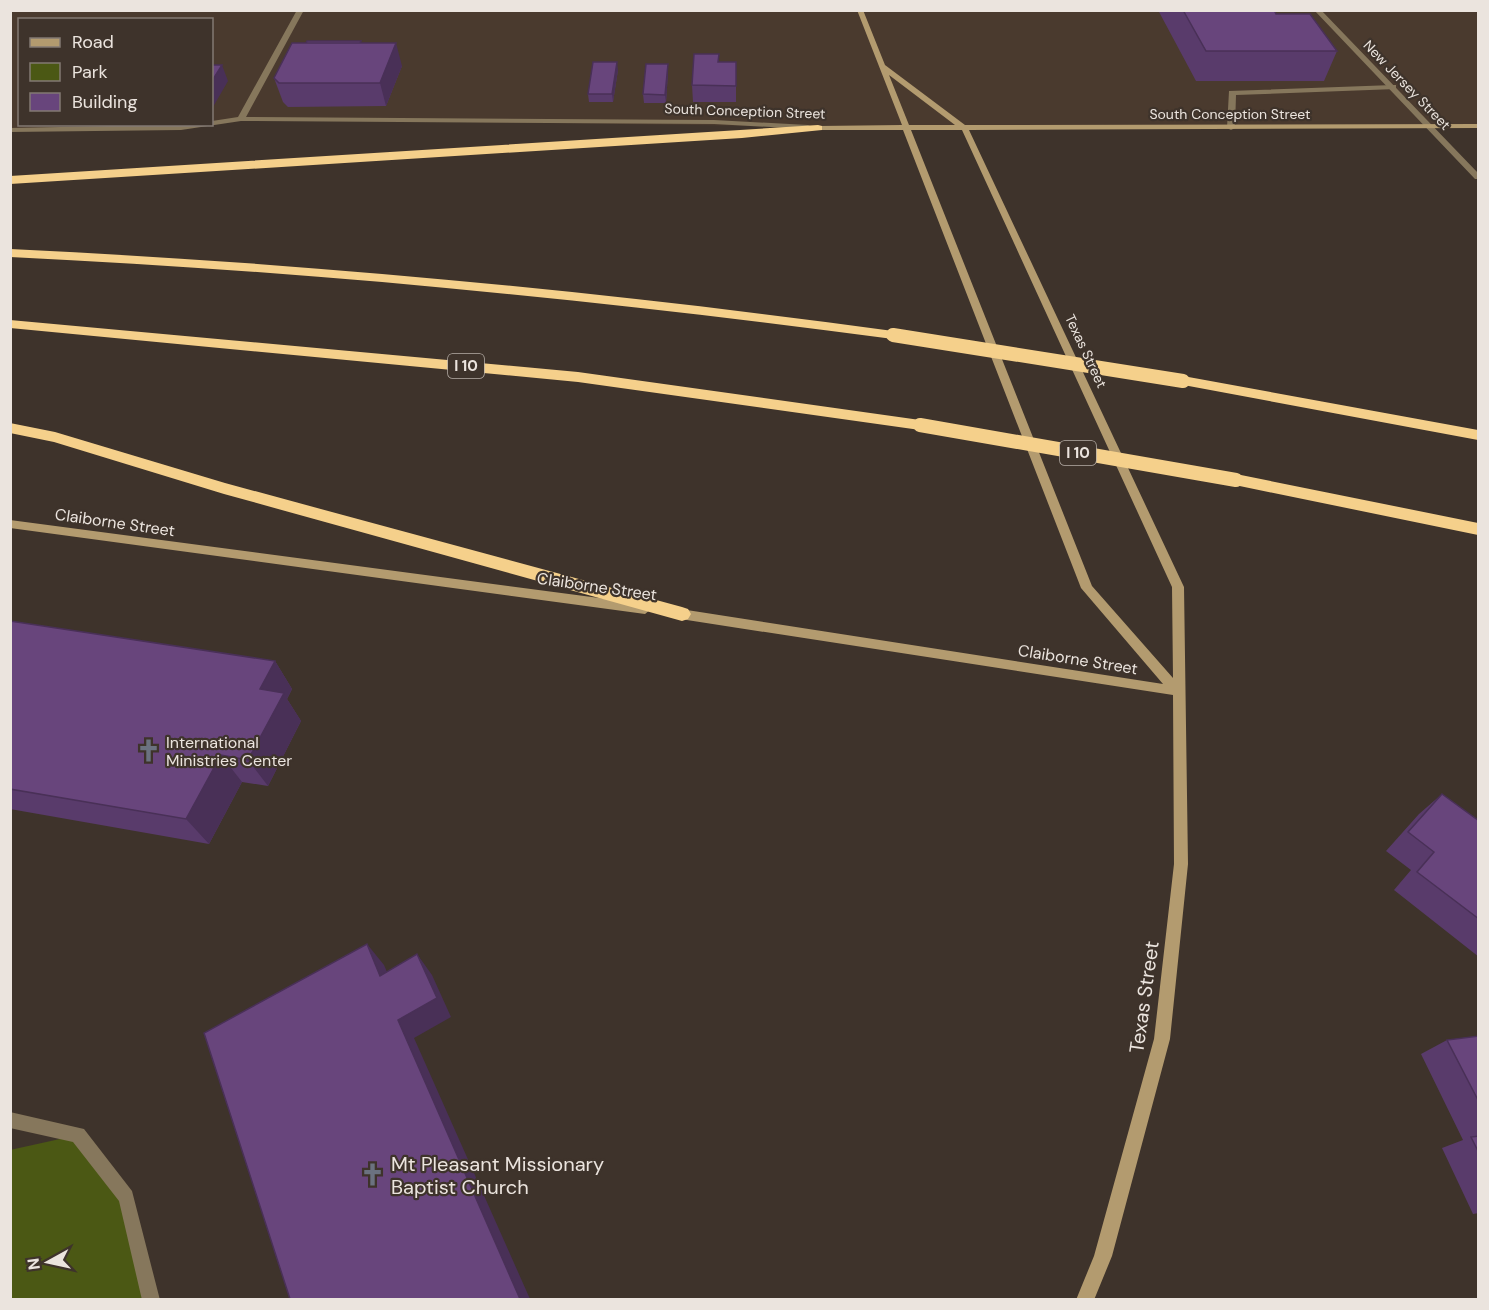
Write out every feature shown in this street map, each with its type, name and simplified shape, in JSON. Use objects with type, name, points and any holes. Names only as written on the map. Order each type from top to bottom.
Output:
[{"type":"highway","points":[[10,180],[742,135],[819,128]]},
{"type":"highway","points":[[10,253],[145,259],[549,291],[893,335],[1183,381],[1479,435]]},
{"type":"highway","name":"I 10","points":[[10,324],[236,343],[578,377],[920,425],[1236,480],[1479,529]]},
{"type":"highway","points":[[10,428],[55,437],[224,488],[682,614]]},
{"type":"street","points":[[241,119],[301,10]]},
{"type":"street","points":[[860,10],[1087,588],[1177,691]]},
{"type":"street","name":"New Jersey Street","points":[[1317,10],[1479,177]]},
{"type":"street","name":"Texas Street","points":[[882,66],[965,129],[1178,587],[1177,691],[1181,864],[1162,1039],[1102,1256],[1085,1299]]},
{"type":"street","points":[[1231,128],[1232,93],[1392,87]]},
{"type":"street","name":"South Conception Street","points":[[213,123],[241,119],[714,122],[819,128],[908,129],[1479,126]]},
{"type":"street","name":"South Conception Street","points":[[10,130],[194,126]]},
{"type":"street","name":"Claiborne Street","points":[[10,524],[682,614],[1177,691]]},
{"type":"street","points":[[10,1120],[78,1135],[126,1197],[151,1299]]},
{"type":"shaded area","points":[[10,11],[1478,11],[1478,126],[907,128],[241,119],[213,123],[213,18],[18,18],[18,126],[165,126],[11,130]]},
{"type":"green space","points":[[78,1135],[126,1197],[151,1299],[11,1299],[10,1150]]},
{"type":"building","points":[[1183,10],[1274,10],[1276,14],[1310,14],[1337,51],[1206,51]]},
{"type":"building","points":[[307,41],[361,41],[360,43],[306,43]]},
{"type":"building","points":[[292,43],[396,43],[380,83],[279,83],[274,78]]},
{"type":"building","points":[[694,54],[719,54],[718,62],[736,62],[736,86],[692,85]]},
{"type":"building","points":[[593,62],[617,62],[612,94],[588,94]]},
{"type":"building","points":[[646,64],[668,64],[665,95],[643,94]]},
{"type":"building","points":[[213,65],[222,65],[213,79]]},
{"type":"building","name":"International Ministries Center","points":[[10,621],[275,661],[260,689],[284,693],[248,760],[221,755],[186,819],[10,789]]},
{"type":"building","points":[[1442,794],[1479,821],[1479,919],[1417,872],[1434,852],[1408,832]]},
{"type":"building","name":"Mt Pleasant Missionary Baptist Church","points":[[367,944],[380,976],[417,954],[437,998],[398,1020],[520,1299],[290,1299],[204,1033]]},
{"type":"building","points":[[1479,1036],[1479,1102],[1447,1040]]},
{"type":"building","points":[[1479,1136],[1479,1153],[1471,1137]]},
{"type":"place","name":"International Ministries Center","points":[[148,751]]},
{"type":"place","name":"Mt Pleasant Missionary Baptist Church","points":[[373,1175]]}]
